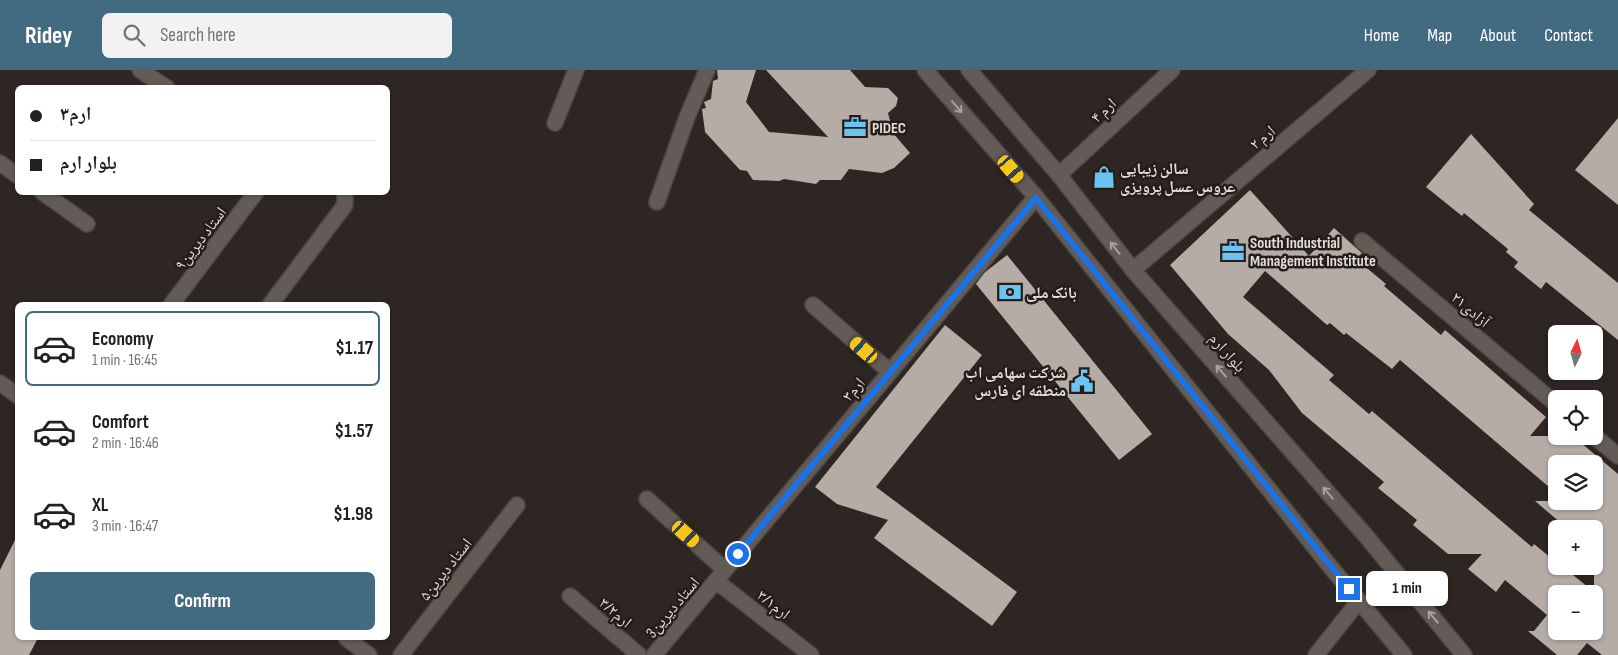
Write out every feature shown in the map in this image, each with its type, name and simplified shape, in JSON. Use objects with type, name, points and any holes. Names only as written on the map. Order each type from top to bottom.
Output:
[{"type":"street","points":[[140,70],[162,85]]},
{"type":"street","points":[[555,124],[576,70]]},
{"type":"street","points":[[657,202],[687,117],[707,70]]},
{"type":"street","points":[[925,70],[1036,198],[1404,655]]},
{"type":"street","name":"بلوار ارم","points":[[969,70],[1058,175],[1133,270],[1366,536],[1464,655]]},
{"type":"street","name":"ارم ۴","points":[[1058,175],[1172,70]]},
{"type":"street","name":"ارم ۲","points":[[1133,270],[1368,70]]},
{"type":"street","points":[[0,163],[15,174]]},
{"type":"street","points":[[46,195],[87,224]]},
{"type":"street","name":"استاد دیرین۹","points":[[173,302],[254,195]]},
{"type":"street","points":[[272,302],[345,205],[345,195]]},
{"type":"street","name":"ارم۳","points":[[721,575],[1036,198]]},
{"type":"street","name":"آزادی۲۱","points":[[1362,241],[1548,397]]},
{"type":"street","points":[[813,305],[890,372]]},
{"type":"street","points":[[0,383],[15,394]]},
{"type":"street","points":[[1603,444],[1618,456]]},
{"type":"street","name":"۳/۱ارم","points":[[647,499],[721,575],[811,655]]},
{"type":"street","name":"استاد دیرین۵","points":[[401,655],[517,505]]},
{"type":"street","name":"3استاد دیرین","points":[[654,655],[721,575]]},
{"type":"street","name":"۳/۲ارم","points":[[570,596],[639,655]]},
{"type":"street","points":[[1316,655],[1359,601]]},
{"type":"street","points":[[349,640],[369,655]]},
{"type":"building","name":"PIDEC","points":[[717,70],[756,70],[746,102],[769,132],[828,137],[766,70],[850,70],[865,87],[888,88],[898,98],[896,106],[888,113],[893,133],[910,153],[894,168],[882,173],[849,169],[841,180],[820,180],[816,184],[784,179],[779,181],[753,180],[747,171],[740,170],[705,132],[702,109],[706,108],[704,102],[711,99],[713,81],[718,79]]},
{"type":"building","points":[[1618,118],[1618,205],[1575,170]]},
{"type":"building","points":[[1471,134],[1534,204],[1529,210],[1618,283],[1618,340],[1603,328],[1603,325],[1599,325],[1546,282],[1541,289],[1514,267],[1518,262],[1506,252],[1508,249],[1464,213],[1462,216],[1426,187]]},
{"type":"building","points":[[1250,190],[1309,256],[1334,228],[1362,253],[1356,259],[1386,284],[1384,286],[1441,335],[1445,330],[1546,417],[1530,436],[1548,436],[1548,445],[1584,445],[1596,455],[1548,455],[1548,486],[1400,360],[1392,369],[1346,333],[1344,335],[1330,323],[1327,325],[1265,271],[1243,297],[1334,375],[1329,380],[1369,414],[1372,411],[1532,547],[1534,544],[1548,555],[1548,575],[1573,575],[1585,585],[1548,585],[1548,640],[1603,640],[1603,585],[1594,585],[1594,575],[1603,575],[1603,520],[1557,520],[1535,501],[1548,501],[1548,510],[1603,510],[1603,461],[1618,474],[1618,655],[1602,655],[1587,643],[1577,655],[1557,655],[1528,631],[1534,631],[1547,615],[1505,580],[1496,592],[1468,569],[1482,554],[1448,554],[1413,525],[1417,520],[1378,488],[1384,482],[1302,413],[1269,370],[1228,334],[1170,265]]},
{"type":"building","name":"شرکت سهامی اب منطقه ای فارس","points":[[1007,255],[1152,434],[1119,460],[976,284],[984,273]]},
{"type":"building","points":[[945,325],[982,355],[876,487],[1017,592],[992,626],[874,538],[888,520],[837,504],[815,487]]},
{"type":"building","points":[[15,540],[15,640],[37,640],[29,655],[0,655],[0,570]]},
{"type":"place","name":"PIDEC","points":[[855,127]]},
{"type":"place","name":"سالن زیبایی عروس عسل پرويزی","points":[[1104,177]]},
{"type":"place","name":"South Industrial Management Institute","points":[[1233,251]]},
{"type":"place","name":"بانک ملی","points":[[1010,292]]},
{"type":"place","name":"شرکت سهامی اب منطقه ای فارس","points":[[1082,381]]},
{"type":"route","points":[[738,554],[1036,198],[1349,589]]}]
